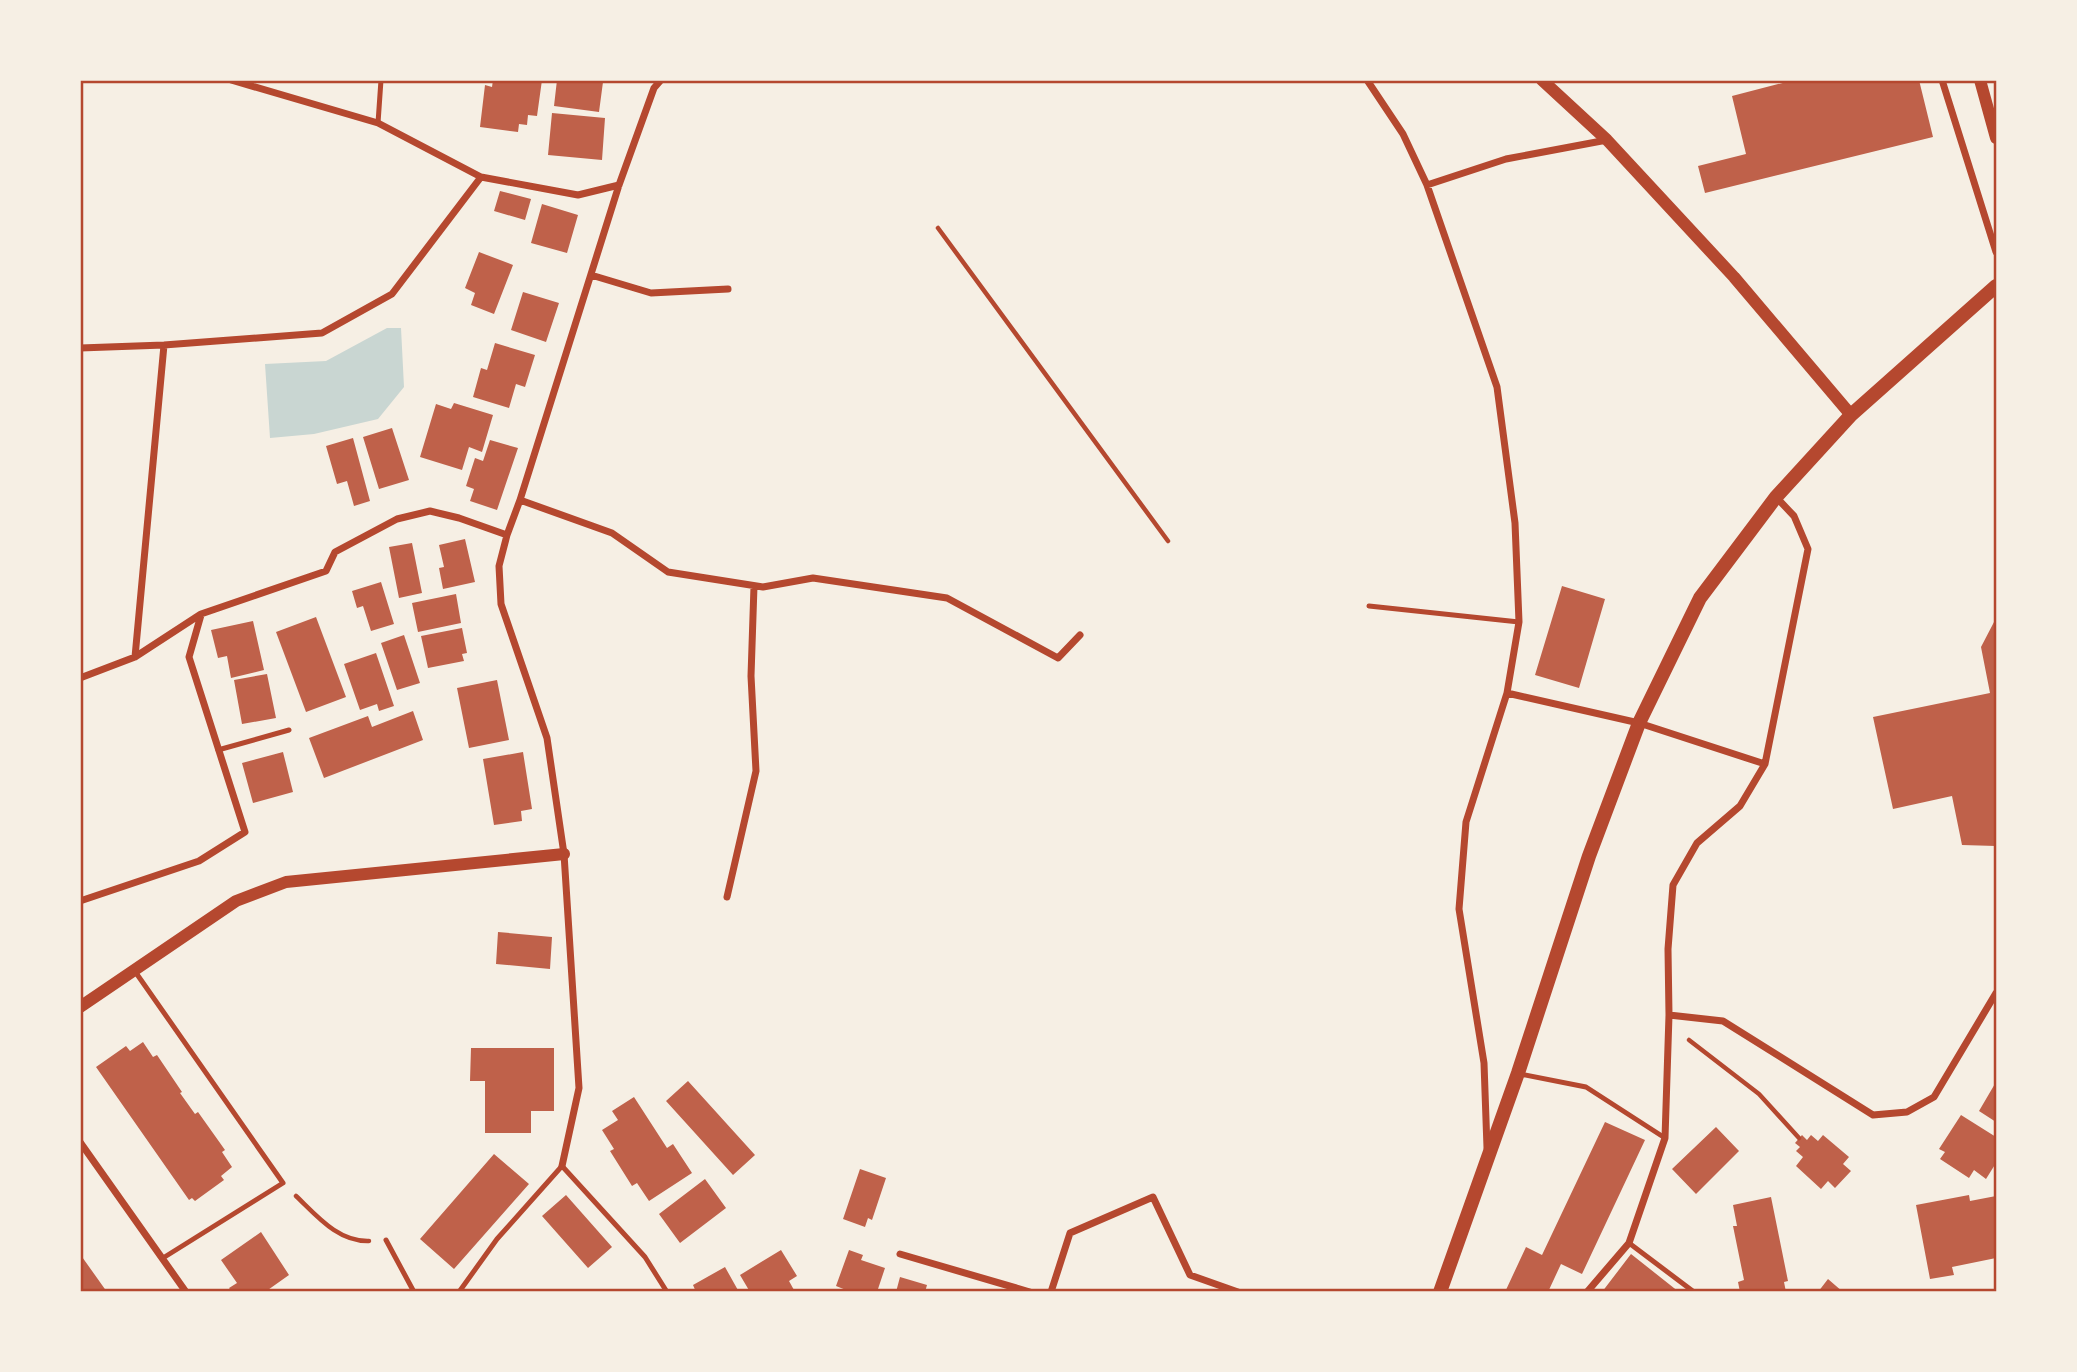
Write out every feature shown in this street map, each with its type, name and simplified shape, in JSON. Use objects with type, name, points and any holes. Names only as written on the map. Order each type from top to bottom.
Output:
[{"type":"main road","points":[[1440,1292],[1518,1073],[1589,856],[1639,723],[1700,598],[1776,497],[1851,415],[1997,286]]},
{"type":"street","points":[[230,80],[378,123],[481,177],[578,195],[619,185]]},
{"type":"street","points":[[562,1166],[579,1088],[564,854],[547,738],[501,604],[499,566],[619,185],[654,88],[661,80]]},
{"type":"street","points":[[1367,80],[1403,134],[1427,185],[1497,387],[1515,523],[1519,622],[1507,693],[1466,822],[1459,909],[1484,1063],[1488,1159]]},
{"type":"street","points":[[1542,80],[1607,140],[1734,277],[1851,415]]},
{"type":"street","points":[[1942,80],[1997,252]]},
{"type":"street","points":[[1980,80],[1997,138]]},
{"type":"street","points":[[1427,185],[1506,159],[1607,140]]},
{"type":"street","points":[[80,348],[164,345],[322,332],[392,294],[481,177]]},
{"type":"street","points":[[591,275],[651,293],[728,289]]},
{"type":"street","points":[[135,657],[164,345]]},
{"type":"street","points":[[1587,1292],[1629,1243],[1665,1138],[1669,1024],[1668,949],[1673,885],[1697,843],[1740,806],[1765,764],[1808,549],[1794,516],[1776,497]]},
{"type":"street","points":[[520,500],[612,533],[668,572],[763,587],[813,578],[947,598],[1058,658],[1080,635]]},
{"type":"street","points":[[80,678],[135,657],[201,614],[326,571],[335,552],[397,519],[430,511],[507,535]]},
{"type":"street","points":[[727,897],[756,771],[751,676],[754,586]]},
{"type":"street","points":[[80,901],[199,861],[245,832],[189,657],[201,614]]},
{"type":"street","points":[[1507,693],[1639,723],[1765,764]]},
{"type":"street","points":[[80,1007],[236,901],[286,882],[564,854]]},
{"type":"street","points":[[1669,1015],[1723,1021],[1874,1115],[1907,1112],[1934,1097],[1997,993]]},
{"type":"street","points":[[80,1142],[186,1292]]},
{"type":"street","points":[[1051,1292],[1070,1233],[1153,1197],[1190,1275],[1238,1292]]},
{"type":"street","points":[[900,1254],[1030,1292]]},
{"type":"lane","points":[[378,123],[381,80]]},
{"type":"lane","points":[[1369,606],[1519,622]]},
{"type":"lane","points":[[219,750],[289,730]]},
{"type":"lane","points":[[134,970],[283,1183],[163,1258]]},
{"type":"lane","points":[[1518,1073],[1586,1087],[1665,1138]]},
{"type":"lane","points":[[460,1292],[497,1239],[562,1166],[645,1257],[667,1292]]},
{"type":"lane","points":[[386,1240],[414,1292]]},
{"type":"lane","points":[[1629,1243],[1694,1292]]},
{"type":"path","points":[[937,228],[1168,541]]},
{"type":"path","points":[[1669,1024],[1759,1094],[1799,1138]]},
{"type":"path","points":[[283,1183],[324,1224],[354,1241],[386,1240]]},
{"type":"shaded area","points":[[387,328],[401,328],[404,387],[378,419],[314,434],[270,438],[265,364],[326,361]]},
{"type":"building","points":[[493,80],[542,80],[537,116],[528,115],[527,125],[519,124],[518,132],[480,127],[485,85],[492,87]]},
{"type":"building","points":[[557,80],[603,82],[599,112],[554,106]]},
{"type":"building","points":[[1794,80],[1919,80],[1933,137],[1705,193],[1698,166],[1746,154],[1732,96]]},
{"type":"building","points":[[552,113],[605,118],[602,160],[548,155]]},
{"type":"building","points":[[500,191],[531,199],[525,220],[494,211]]},
{"type":"building","points":[[542,204],[578,215],[567,253],[531,243]]},
{"type":"building","points":[[479,252],[513,265],[494,314],[471,305],[475,293],[465,288]]},
{"type":"building","points":[[523,292],[559,303],[546,342],[511,330]]},
{"type":"building","points":[[495,343],[535,355],[525,387],[516,384],[509,408],[473,397],[481,368],[487,370]]},
{"type":"building","points":[[454,403],[493,415],[482,452],[469,447],[462,470],[420,457],[436,404],[451,409]]},
{"type":"building","points":[[392,428],[409,480],[379,489],[363,437]]},
{"type":"building","points":[[353,438],[370,501],[354,506],[347,481],[337,484],[326,446]]},
{"type":"building","points":[[490,440],[518,448],[497,510],[470,501],[474,489],[466,486],[475,458],[483,461]]},
{"type":"building","points":[[465,539],[475,582],[443,589],[439,568],[444,567],[439,545]]},
{"type":"building","points":[[412,543],[422,593],[399,598],[389,547]]},
{"type":"building","points":[[381,582],[394,624],[371,631],[363,606],[357,608],[352,591]]},
{"type":"building","points":[[1562,586],[1605,599],[1579,688],[1535,675]]},
{"type":"building","points":[[456,594],[461,623],[418,632],[412,603]]},
{"type":"building","points":[[316,617],[346,697],[306,712],[276,632]]},
{"type":"building","points":[[253,621],[264,670],[231,678],[227,656],[218,658],[211,630]]},
{"type":"building","points":[[1994,622],[1996,846],[1962,845],[1952,796],[1893,809],[1873,717],[1990,693],[1981,647]]},
{"type":"building","points":[[462,628],[467,653],[462,654],[464,661],[428,668],[421,636]]},
{"type":"building","points":[[404,635],[420,683],[397,690],[381,643]]},
{"type":"building","points":[[376,653],[394,706],[379,711],[377,704],[360,710],[344,664]]},
{"type":"building","points":[[267,674],[276,718],[242,724],[234,680]]},
{"type":"building","points":[[497,680],[509,740],[469,748],[457,688]]},
{"type":"building","points":[[413,711],[423,740],[324,778],[309,738],[368,716],[372,727]]},
{"type":"building","points":[[283,752],[293,792],[253,803],[242,763]]},
{"type":"building","points":[[523,752],[532,809],[521,811],[522,821],[494,825],[483,759]]},
{"type":"building","points":[[498,932],[552,937],[550,969],[496,964]]},
{"type":"building","points":[[143,1042],[153,1057],[157,1055],[195,1114],[198,1112],[225,1150],[222,1152],[232,1167],[221,1176],[224,1180],[195,1201],[192,1198],[189,1200],[96,1067],[126,1046],[130,1051]]},
{"type":"building","points":[[471,1048],[554,1048],[554,1111],[531,1111],[531,1133],[485,1133],[485,1081],[470,1081]]},
{"type":"building","points":[[688,1081],[755,1155],[733,1175],[666,1101]]},
{"type":"building","points":[[1996,1082],[1996,1122],[1979,1111]]},
{"type":"building","points":[[634,1097],[667,1148],[673,1144],[692,1173],[649,1201],[637,1183],[632,1186],[610,1151],[614,1149],[602,1130],[618,1120],[612,1111]]},
{"type":"building","points":[[1961,1115],[1996,1137],[1996,1163],[1986,1179],[1974,1170],[1969,1178],[1940,1159],[1945,1152],[1939,1149]]},
{"type":"building","points":[[1605,1122],[1645,1140],[1582,1274],[1561,1264],[1548,1292],[1505,1292],[1526,1247],[1542,1255]]},
{"type":"building","points":[[1716,1127],[1739,1151],[1696,1194],[1672,1169]]},
{"type":"building","points":[[1802,1135],[1807,1140],[1811,1135],[1818,1141],[1823,1135],[1849,1157],[1843,1164],[1851,1171],[1835,1188],[1828,1181],[1821,1189],[1796,1166],[1803,1157],[1796,1151],[1800,1147],[1795,1143]]},
{"type":"building","points":[[494,1154],[529,1184],[454,1269],[420,1239]]},
{"type":"building","points":[[860,1169],[886,1178],[872,1220],[868,1218],[865,1227],[843,1219]]},
{"type":"building","points":[[705,1179],[726,1208],[680,1243],[659,1214]]},
{"type":"building","points":[[566,1195],[612,1247],[588,1268],[542,1216]]},
{"type":"building","points":[[1969,1195],[1970,1201],[1996,1196],[1996,1258],[1952,1267],[1954,1275],[1930,1279],[1916,1205]]},
{"type":"building","points":[[1771,1197],[1788,1281],[1784,1282],[1786,1292],[1740,1292],[1738,1282],[1744,1280],[1733,1226],[1737,1226],[1733,1205]]},
{"type":"building","points":[[261,1232],[289,1275],[265,1292],[232,1292],[229,1288],[237,1283],[221,1260]]},
{"type":"building","points":[[781,1250],[797,1276],[789,1281],[794,1290],[750,1292],[740,1275]]},
{"type":"building","points":[[849,1250],[863,1255],[861,1260],[885,1268],[877,1292],[851,1292],[836,1286]]},
{"type":"building","points":[[80,1254],[107,1292],[80,1292]]},
{"type":"building","points":[[1631,1254],[1679,1292],[1602,1292]]},
{"type":"building","points":[[725,1267],[739,1292],[696,1292],[693,1285]]},
{"type":"building","points":[[900,1277],[927,1285],[925,1292],[896,1292]]},
{"type":"building","points":[[1828,1279],[1843,1292],[1818,1292]]}]
